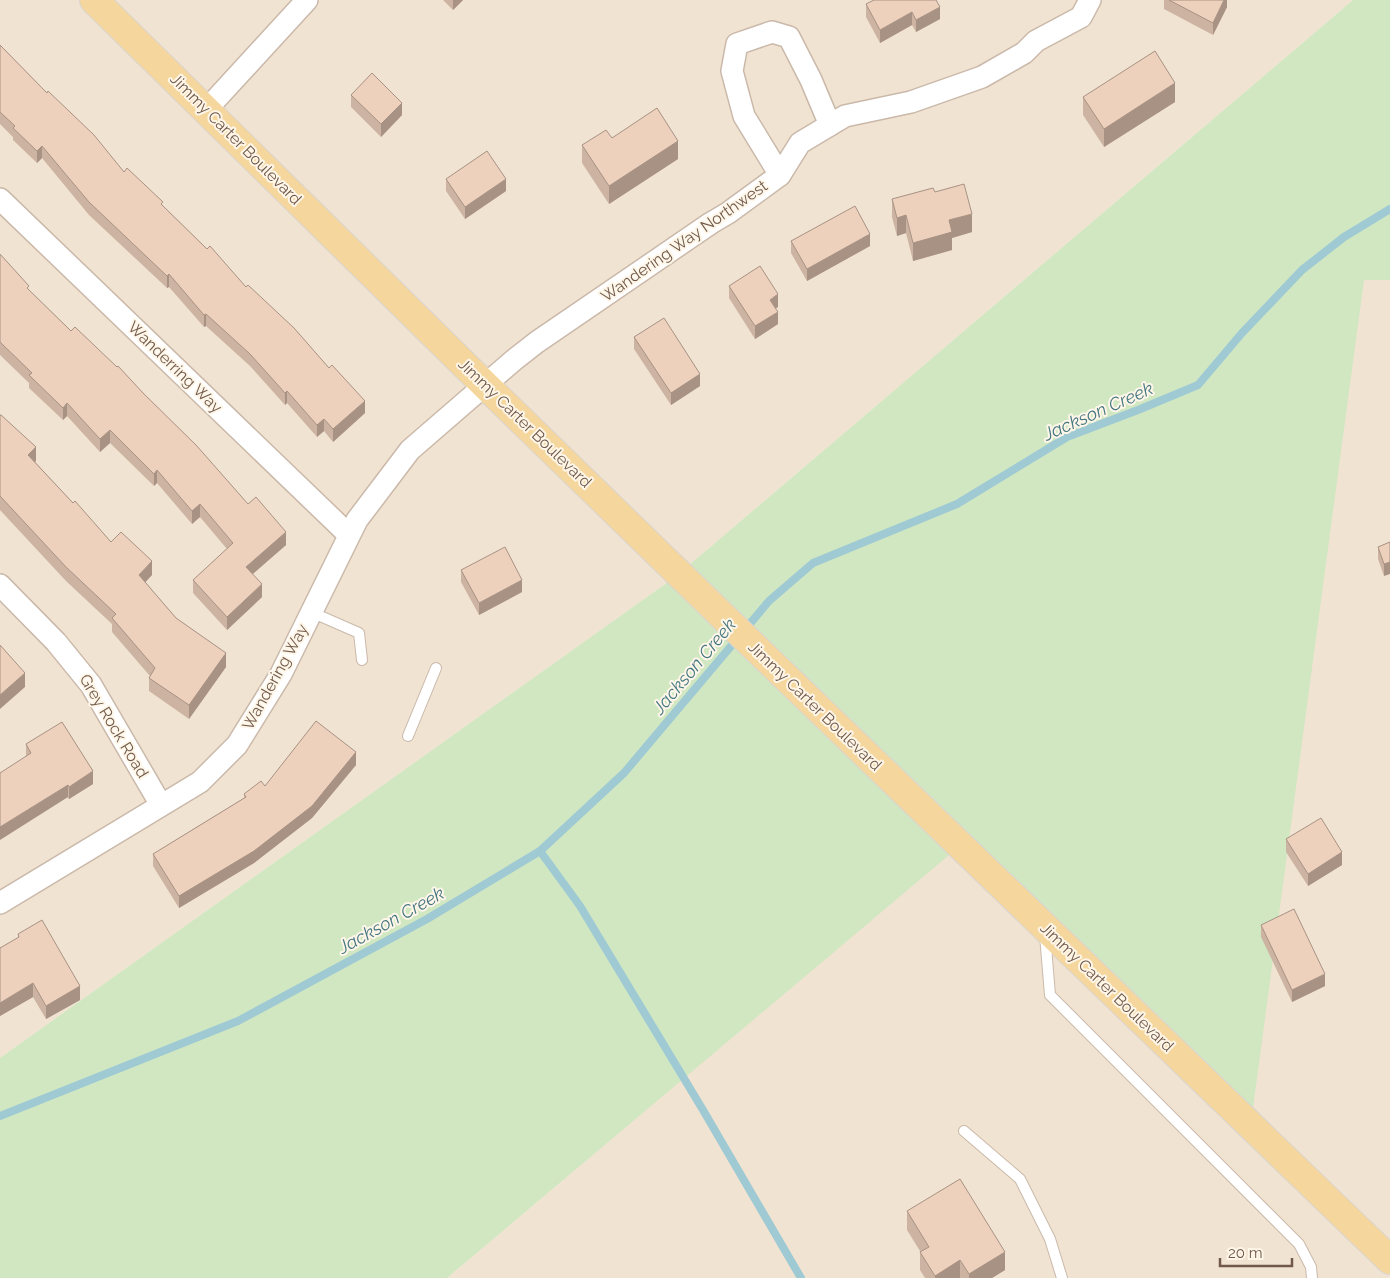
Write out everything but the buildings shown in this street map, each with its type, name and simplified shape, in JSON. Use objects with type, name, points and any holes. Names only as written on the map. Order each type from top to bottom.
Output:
[{"type":"main road","name":"Jimmy Carter Boulevard","points":[[94,0],[746,639],[1390,1260]]},
{"type":"street","points":[[206,110],[307,0]]},
{"type":"street","name":"Wandering Way Northwest","points":[[486,386],[514,360],[538,342],[728,213],[780,175],[800,143],[845,116],[911,102],[982,77],[1024,53],[1036,41],[1081,17],[1090,0]]},
{"type":"street","points":[[780,175],[744,116],[732,71],[737,44],[772,32],[789,37],[811,80],[830,125]]},
{"type":"street","name":"Wanderring Way","points":[[0,199],[349,535]]},
{"type":"street","name":"Wandering Way","points":[[0,903],[200,782],[237,745],[281,674],[357,520],[410,450],[486,386]]},
{"type":"street","name":"Grey Rock Road","points":[[0,585],[56,642],[91,684],[161,805]]},
{"type":"lane","points":[[311,612],[359,632],[362,660]]},
{"type":"lane","points":[[408,736],[436,668]]},
{"type":"lane","points":[[1044,927],[1050,995],[1299,1244],[1311,1267],[1312,1278]]},
{"type":"lane","points":[[964,1132],[1020,1179],[1050,1240],[1062,1278]]},
{"type":"shaded area","points":[[0,0],[1353,0],[675,577],[0,1058]]},
{"type":"shaded area","points":[[1364,280],[1390,280],[1390,1278],[447,1278],[961,844]]},
{"type":"green space","points":[[1353,0],[1390,0],[1390,280],[1364,280],[1249,1138],[961,845],[447,1278],[0,1278],[0,1058],[675,577]]},
{"type":"waterway","name":"Jackson Creek","points":[[0,1116],[238,1021],[427,919],[540,851],[624,773],[769,601],[813,563],[957,504],[1067,437],[1198,385],[1242,333],[1302,270],[1344,237],[1390,209]]},
{"type":"waterway","points":[[540,851],[580,906],[703,1110],[801,1278]]}]
